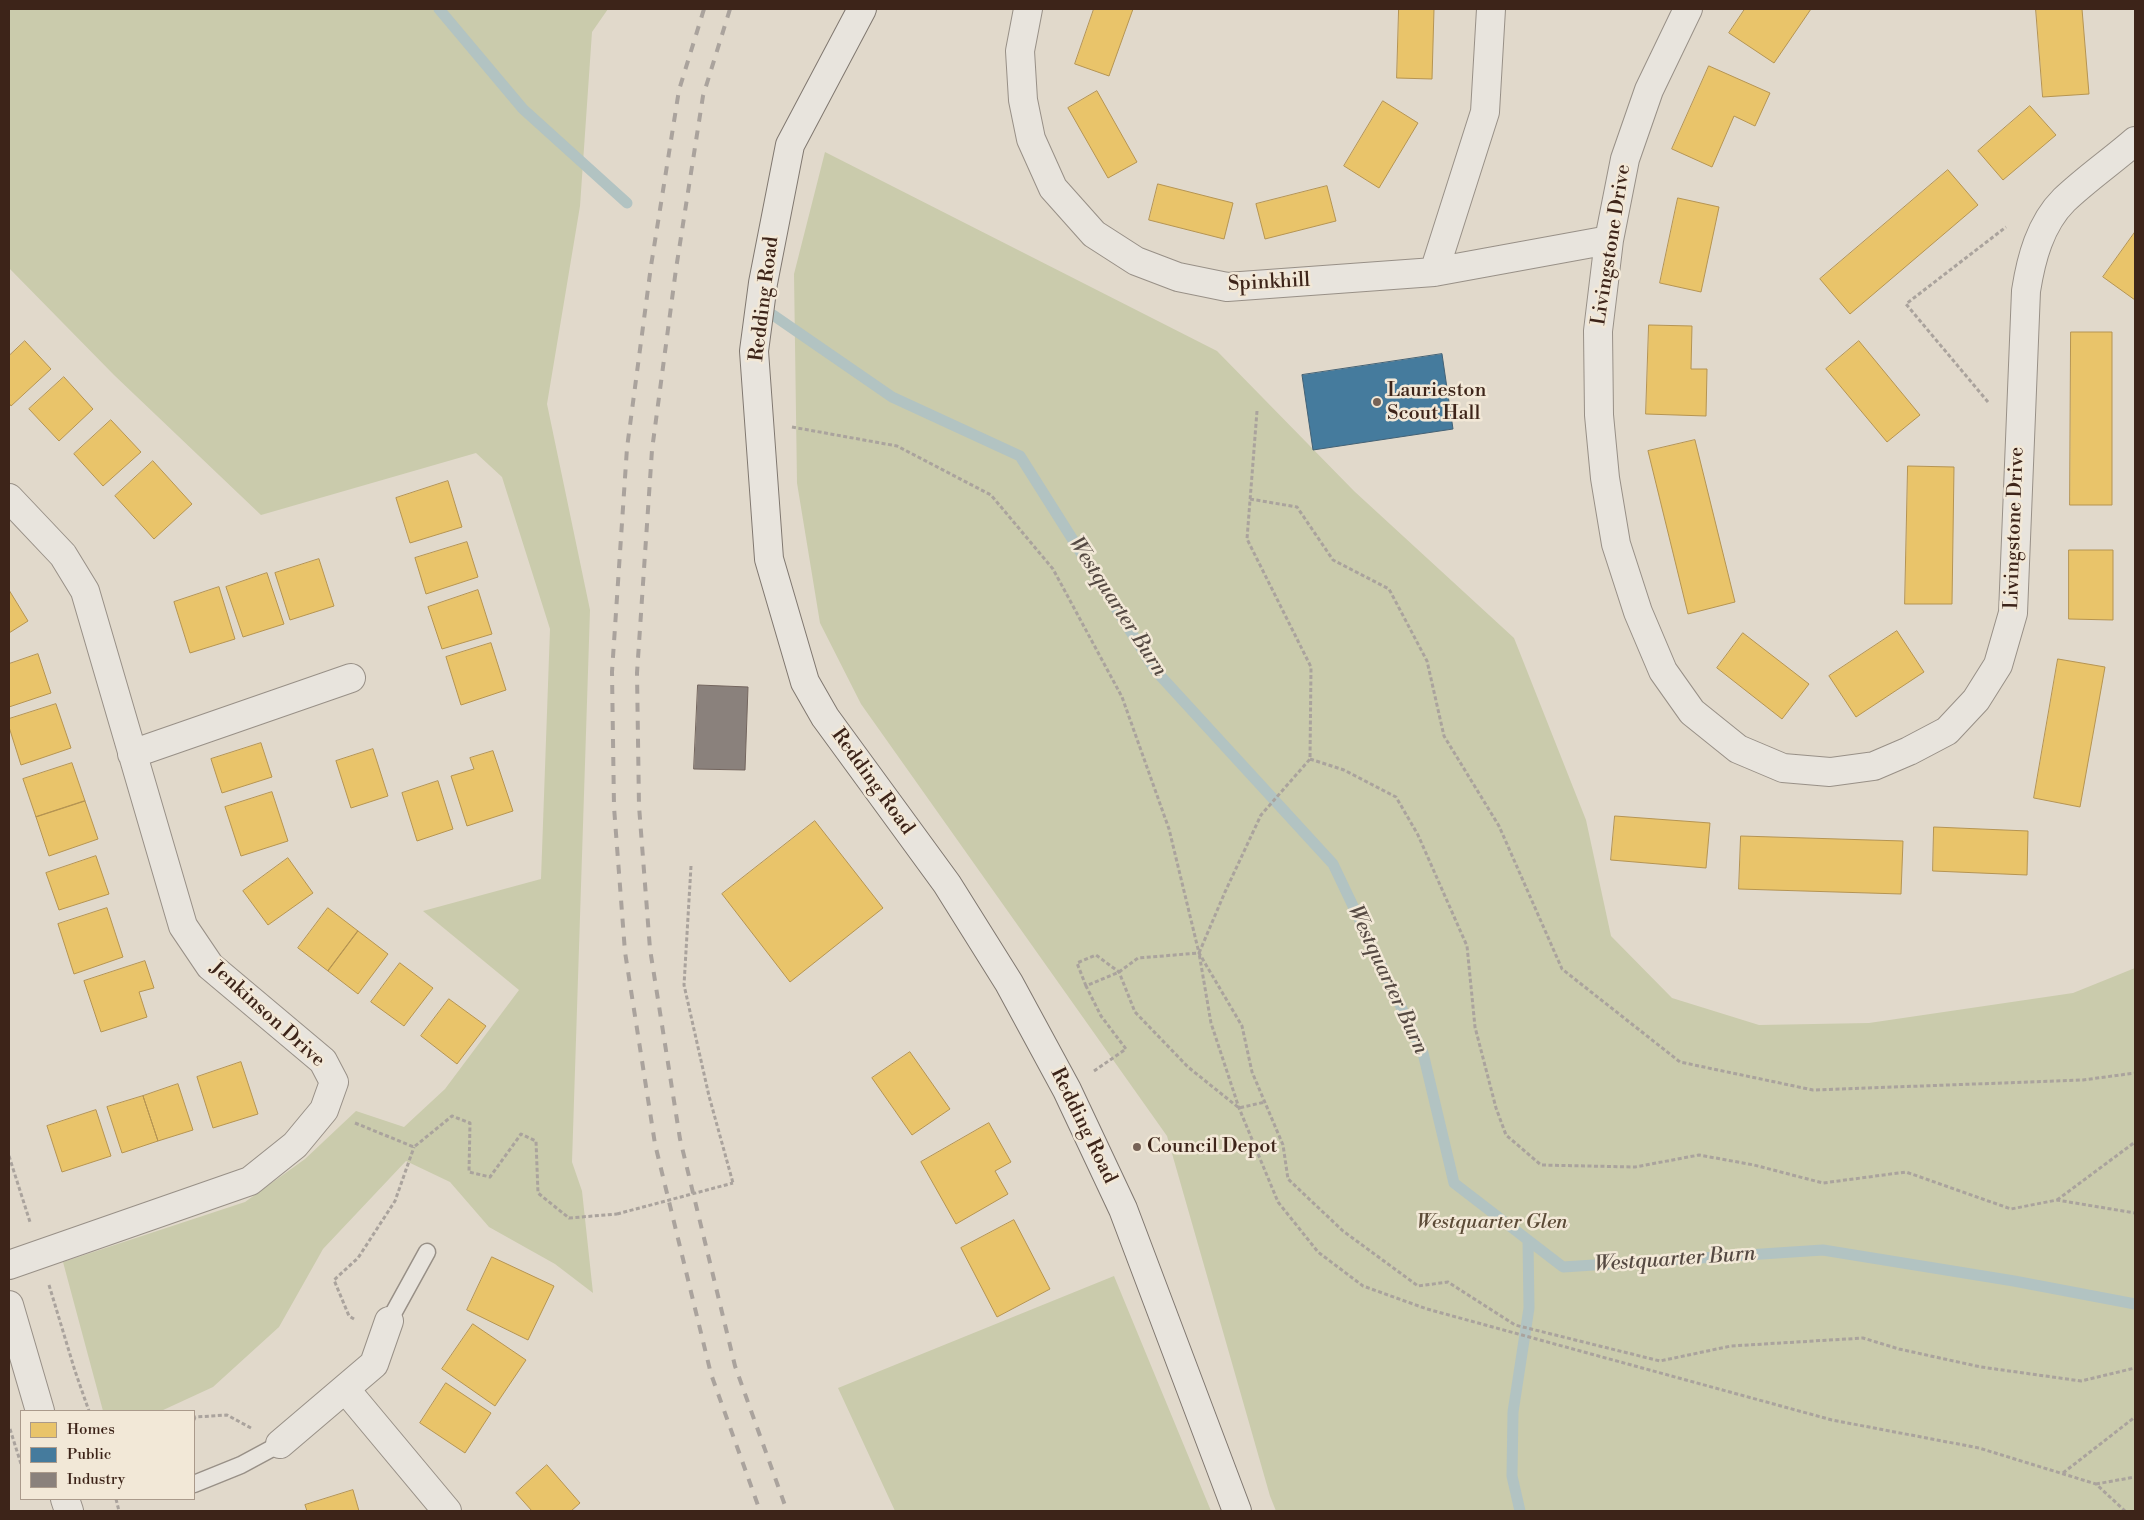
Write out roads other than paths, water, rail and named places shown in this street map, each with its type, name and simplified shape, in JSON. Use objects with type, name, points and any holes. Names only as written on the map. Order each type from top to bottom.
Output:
[{"type":"street","name":"Redding Road","points":[[862,9],[790,145],[763,283],[754,351],[769,559],[805,682],[825,717],[947,884],[1008,983],[1067,1090],[1123,1209],[1238,1511]]},
{"type":"street","name":"Spinkhill","points":[[1028,9],[1020,51],[1023,100],[1031,139],[1053,188],[1094,234],[1136,261],[1178,277],[1227,287],[1434,272],[1608,240]]},
{"type":"street","points":[[1434,272],[1485,112],[1491,9]]},
{"type":"street","name":"Livingstone Drive","points":[[1688,9],[1649,90],[1625,159],[1608,240],[1598,331],[1599,414],[1605,478],[1616,544],[1638,612],[1663,671],[1692,712],[1738,749],[1783,768],[1830,772],[1874,766],[1909,751],[1947,732],[1976,700],[1998,665],[2013,613],[2026,291],[2031,261],[2046,224],[2063,201],[2135,141]]},
{"type":"street","name":"Jenkinson Drive","points":[[9,498],[62,555],[85,591],[183,926],[210,966],[322,1061],[334,1082],[324,1110],[295,1145],[250,1181],[9,1266]]},
{"type":"street","points":[[132,754],[351,678]]},
{"type":"street","points":[[9,1305],[40,1410]]},
{"type":"street","points":[[280,1444],[346,1390],[374,1364],[387,1329]]},
{"type":"street","points":[[346,1390],[447,1511]]},
{"type":"lane","points":[[387,1329],[427,1252]]},
{"type":"lane","points":[[195,1484],[241,1466],[280,1444]]},
{"type":"waterway","name":"Westquarter Burn","points":[[439,9],[523,109],[627,203]]},
{"type":"waterway","name":"Westquarter Burn","points":[[773,315],[892,397],[1020,456],[1155,670],[1333,864],[1423,1053],[1454,1183],[1563,1267],[1823,1250],[2014,1281],[2135,1304]]},
{"type":"waterway","points":[[1520,1511],[1512,1476],[1513,1412],[1529,1308],[1528,1240]]},
{"type":"railway","points":[[704,9],[679,90],[651,266],[627,448],[612,672],[614,807],[625,952],[655,1144],[711,1374],[760,1511]]},
{"type":"railway","points":[[730,9],[703,96],[676,269],[652,450],[637,673],[639,806],[650,949],[680,1139],[735,1366],[787,1511]]},
{"type":"place","name":"Laurieston Scout Hall","points":[[1377,402]]},
{"type":"place","name":"Council Depot","points":[[1137,1147]]},
{"type":"park label","name":"Westquarter Glen","points":[[1492,1223]]}]
